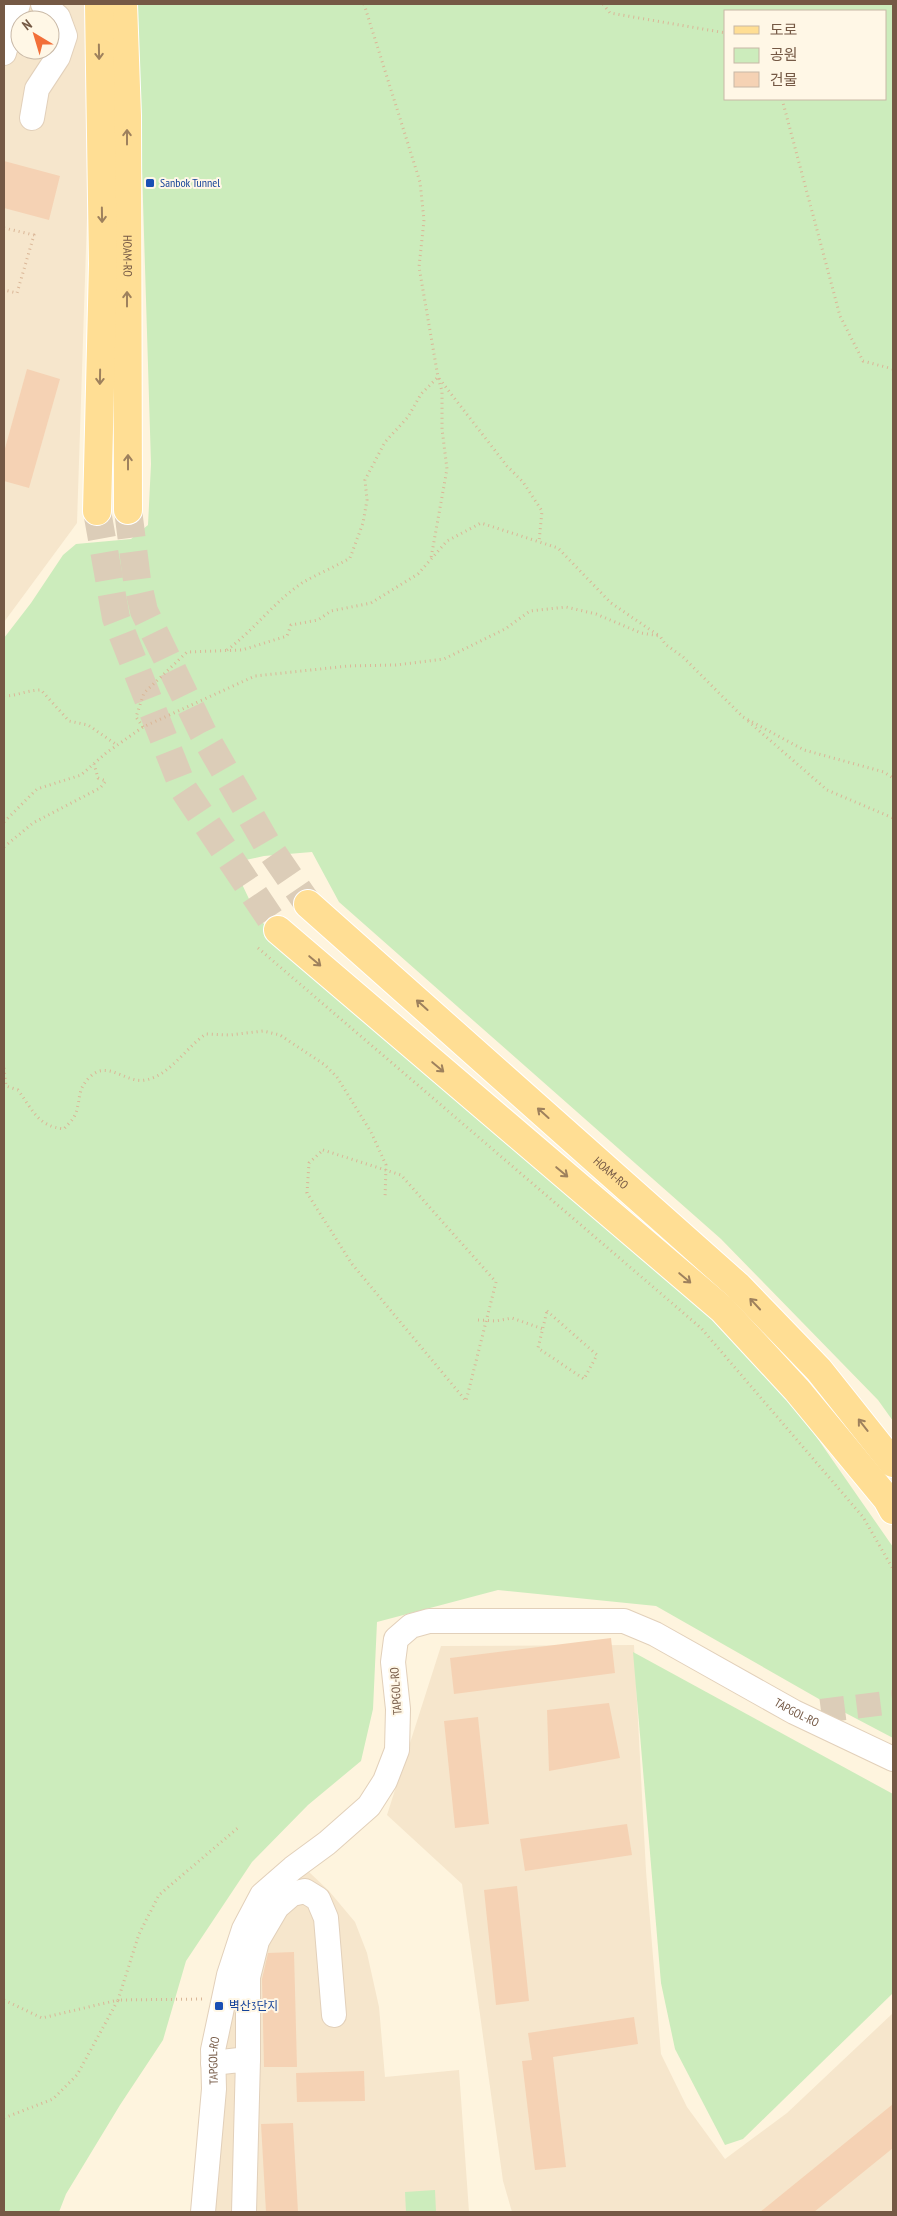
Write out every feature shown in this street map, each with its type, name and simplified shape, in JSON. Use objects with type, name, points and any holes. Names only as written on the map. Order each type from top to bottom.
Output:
[{"type":"main road","points":[[97,512],[103,264],[99,4]]},
{"type":"main road","name":"HOAM-RO","points":[[123,4],[127,126],[128,510]]},
{"type":"main road","name":"HOAM-RO","points":[[308,904],[738,1286],[819,1370],[893,1463]]},
{"type":"main road","points":[[278,930],[722,1309],[798,1390],[888,1499],[893,1510]]},
{"type":"street","points":[[4,53],[18,4]]},
{"type":"street","points":[[32,118],[36,89],[58,57],[65,36],[58,17],[43,4]]},
{"type":"street","name":"TAPGOL-RO","points":[[204,2212],[214,2090],[213,2050],[229,1975],[244,1929],[262,1895],[292,1868],[327,1843],[369,1806],[385,1781],[397,1750],[398,1709],[393,1662],[396,1639],[411,1626],[429,1621],[624,1621],[655,1634],[794,1712],[893,1759]]},
{"type":"street","points":[[794,1712],[821,1711]]},
{"type":"street","points":[[244,2212],[248,1977],[256,1941],[277,1906],[292,1894],[305,1891],[318,1899],[326,1918],[334,2015]]},
{"type":"street","points":[[213,2063],[248,2059]]},
{"type":"path","points":[[364,4],[420,182],[424,220],[419,267],[442,391],[442,429],[447,469],[430,560]]},
{"type":"path","points":[[603,4],[610,13],[724,33]]},
{"type":"path","points":[[782,100],[840,316],[863,361],[893,369]]},
{"type":"path","points":[[4,228],[34,235],[18,293],[4,290]]},
{"type":"path","points":[[438,377],[507,466],[523,482],[542,512],[539,542]]},
{"type":"path","points":[[226,650],[246,636],[274,606],[303,583],[350,558],[363,523],[368,500],[365,480],[384,442],[408,417],[421,394],[438,377]]},
{"type":"path","points":[[143,727],[136,717],[144,693],[186,652],[242,650],[287,636],[292,625],[318,620],[331,611],[371,603],[418,574],[447,541],[481,523],[558,548],[611,603],[660,636],[665,644],[683,657],[743,717],[827,790],[893,818]]},
{"type":"path","points":[[4,822],[37,789],[81,775],[117,745],[143,727],[255,676],[348,666],[396,665],[444,659],[505,629],[530,611],[566,607],[596,614],[641,633],[660,636]]},
{"type":"path","points":[[4,696],[14,696],[27,690],[41,690],[69,721],[88,725],[117,745]]},
{"type":"path","points":[[743,717],[804,750],[884,772],[893,778]]},
{"type":"path","points":[[4,847],[33,823],[100,788],[106,781],[98,778],[94,764]]},
{"type":"path","points":[[258,948],[701,1328],[863,1516],[893,1569]]},
{"type":"path","points":[[4,1068],[6,1086],[18,1090],[37,1118],[52,1128],[64,1129],[74,1118],[81,1087],[97,1071],[105,1070],[139,1081],[146,1080],[168,1067],[206,1034],[263,1031],[280,1035],[325,1065],[337,1077],[372,1132],[387,1170],[385,1199]]},
{"type":"path","points":[[323,1150],[387,1170],[401,1175],[496,1282],[466,1401],[352,1264],[307,1192],[309,1163],[323,1150]]},
{"type":"path","points":[[547,1311],[597,1355],[584,1379],[538,1348],[543,1329],[547,1311]]},
{"type":"path","points":[[478,1320],[496,1321],[512,1318],[543,1329]]},
{"type":"path","points":[[4,2118],[52,2099],[77,2075],[118,2000],[139,1934],[159,1895],[240,1826]]},
{"type":"path","points":[[4,2000],[42,2018],[118,2000],[213,1998]]},
{"type":"shaded area","points":[[4,4],[94,4],[77,523],[4,622]]},
{"type":"shaded area","points":[[634,1645],[646,1871],[661,2054],[687,2107],[725,2159],[787,2113],[893,2013],[893,2212],[512,2212],[503,2181],[462,1884],[387,1815],[441,1646]]},
{"type":"shaded area","points":[[309,1872],[329,1891],[355,1922],[367,1953],[379,2007],[385,2077],[459,2070],[469,2212],[214,2212],[225,2053],[235,1978],[288,1885]]},
{"type":"green space","points":[[137,4],[893,4],[893,1421],[878,1400],[721,1239],[339,902],[312,852],[264,856],[232,863],[258,918],[334,994],[602,1210],[779,1383],[893,1547],[893,1738],[819,1699],[656,1606],[498,1590],[377,1622],[373,1709],[361,1761],[308,1805],[252,1862],[186,1961],[163,2040],[120,2105],[66,2194],[59,2212],[4,2212],[4,638],[31,603],[63,555],[76,544],[131,539],[148,525],[151,464]]},
{"type":"green space","points":[[633,1652],[893,1794],[893,1993],[743,2139],[725,2145],[675,2049],[661,1983]]},
{"type":"green space","points":[[435,2190],[436,2212],[406,2212],[405,2192]]},
{"type":"building","points":[[4,161],[60,176],[49,220],[4,208]]},
{"type":"building","points":[[27,369],[60,379],[29,488],[4,481],[4,452]]},
{"type":"building","points":[[611,1638],[615,1673],[454,1694],[450,1658]]},
{"type":"building","points":[[609,1703],[620,1758],[549,1771],[547,1710]]},
{"type":"building","points":[[478,1717],[489,1824],[455,1828],[444,1721]]},
{"type":"building","points":[[627,1824],[632,1855],[525,1871],[520,1839]]},
{"type":"building","points":[[517,1886],[529,2001],[496,2005],[484,1890]]},
{"type":"building","points":[[294,1952],[297,2067],[264,2067],[262,1979],[268,1953]]},
{"type":"building","points":[[634,2017],[638,2044],[553,2057],[566,2167],[535,2170],[522,2061],[532,2060],[528,2033]]},
{"type":"building","points":[[364,2071],[365,2101],[297,2102],[296,2073]]},
{"type":"building","points":[[893,2104],[893,2148],[814,2212],[760,2212]]},
{"type":"building","points":[[293,2123],[298,2212],[266,2212],[261,2124]]},
{"type":"tunnel","points":[[128,510],[137,580],[144,611],[203,733],[268,846],[308,904]]},
{"type":"tunnel","points":[[97,511],[116,618],[184,790],[278,930]]},
{"type":"tunnel","points":[[821,1711],[893,1702]]},
{"type":"place","name":"Sanbok Tunnel","points":[[150,183]]},
{"type":"place","name":"벽산3단지","points":[[219,2006]]}]
